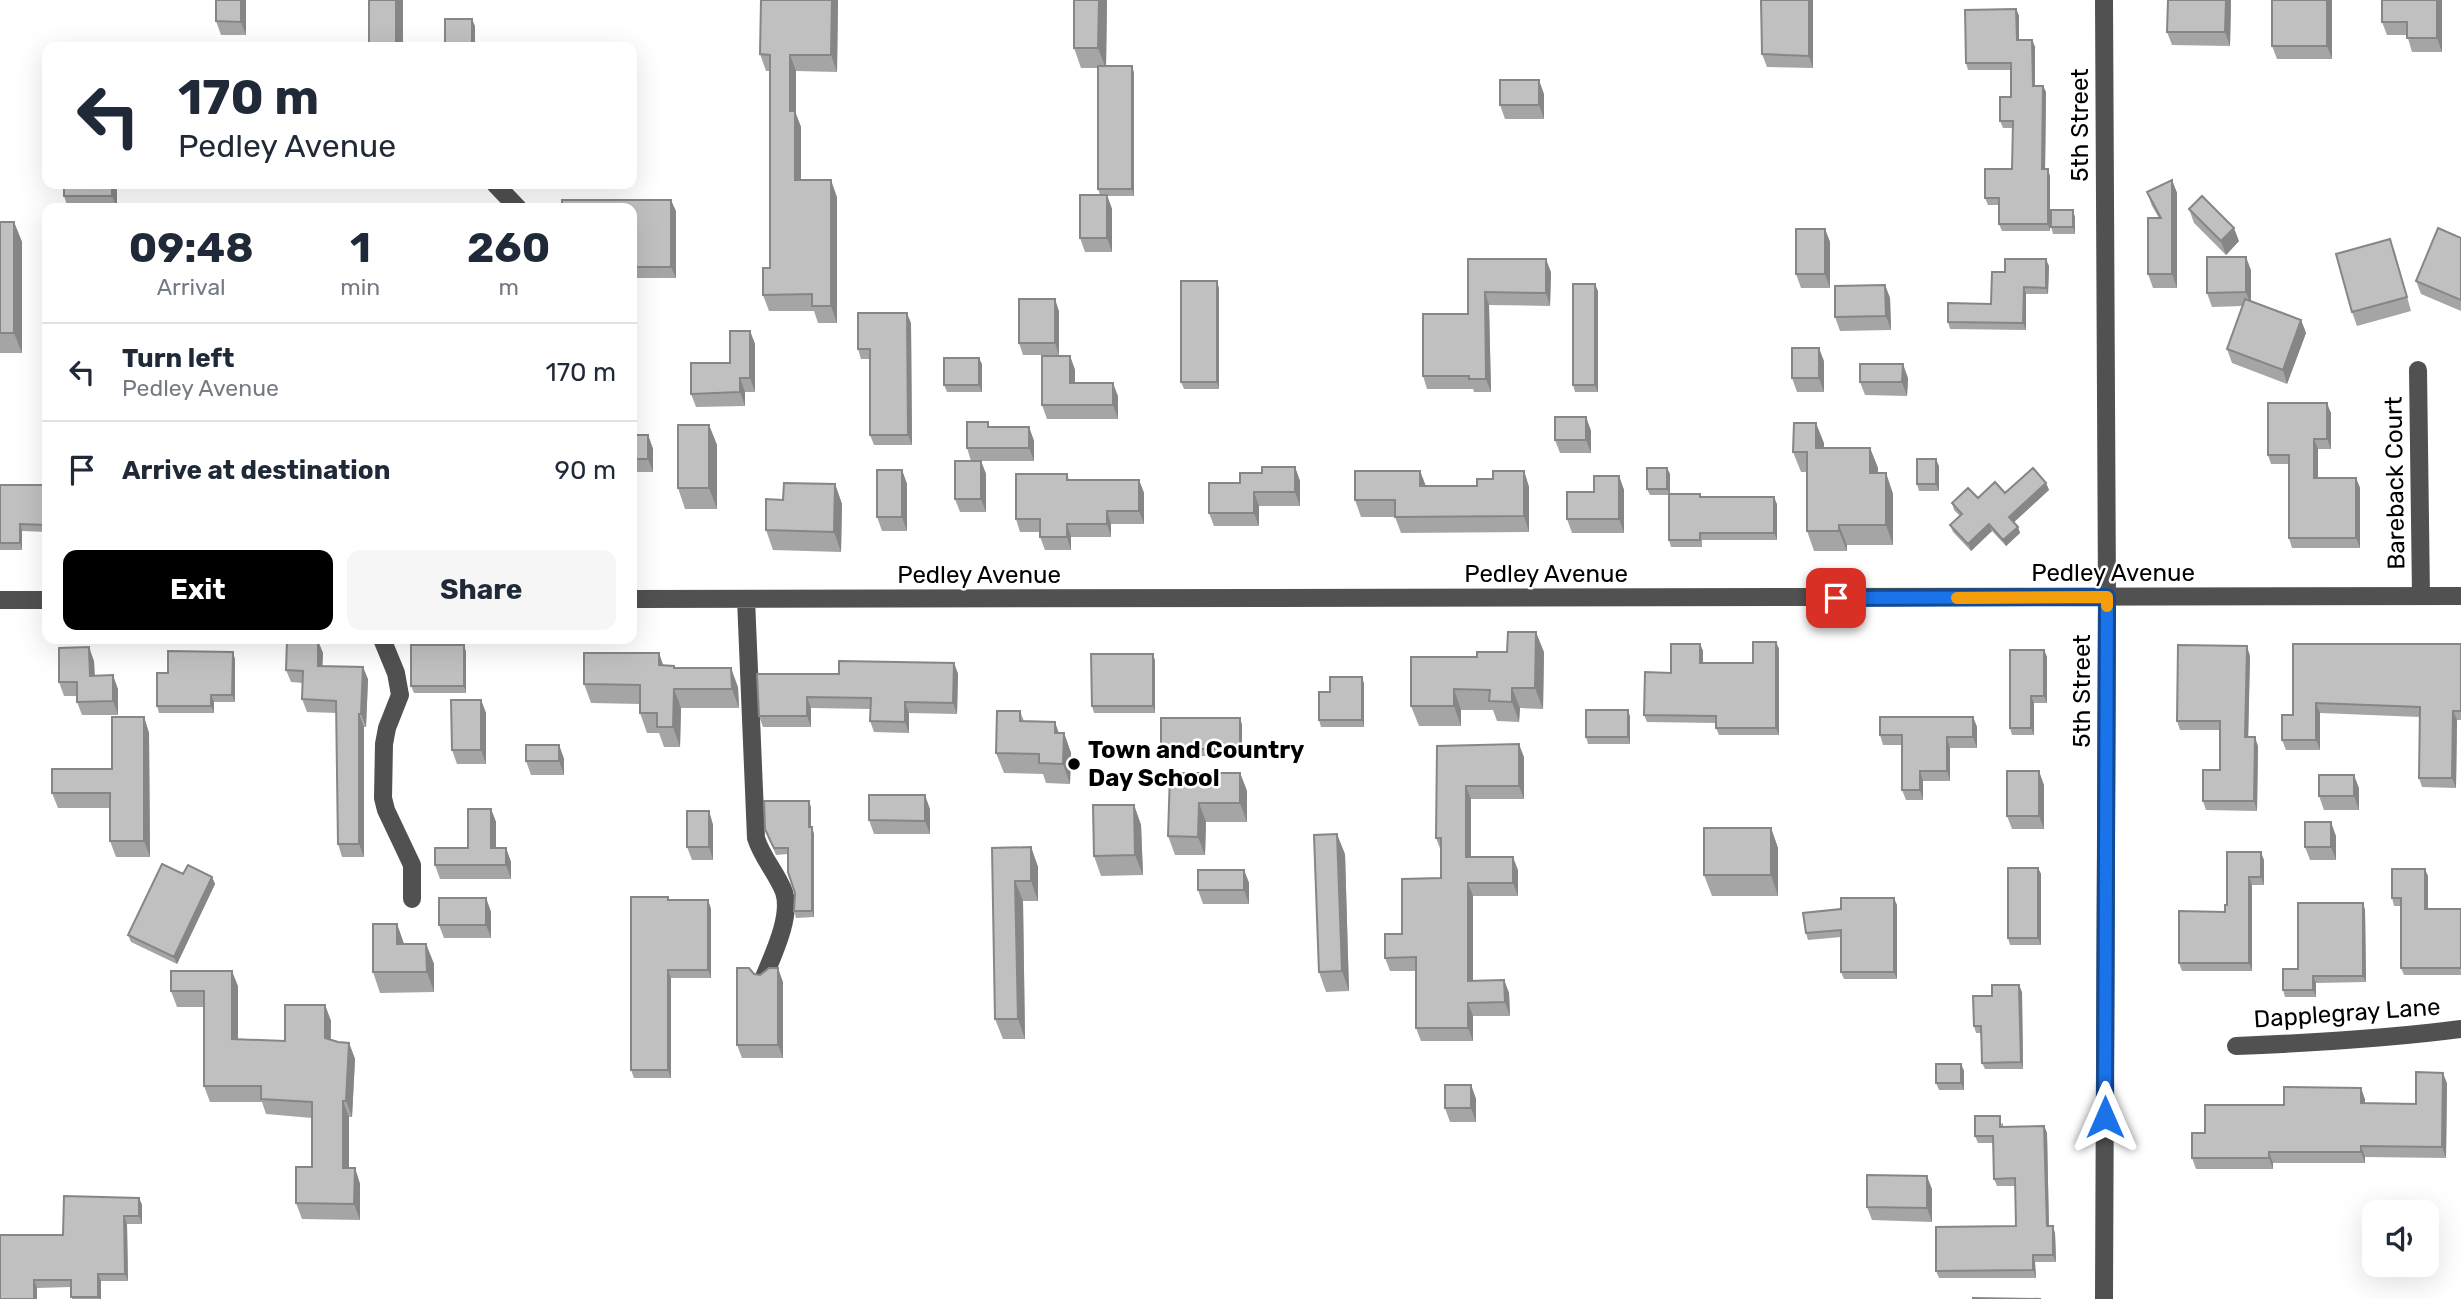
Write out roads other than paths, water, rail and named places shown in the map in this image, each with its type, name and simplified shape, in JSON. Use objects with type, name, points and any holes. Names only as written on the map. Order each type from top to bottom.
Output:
[{"type":"street","name":"5th Street","points":[[2104,0],[2107,597],[2104,1299]]},
{"type":"street","points":[[500,189],[513,203]]},
{"type":"street","name":"Bareback Court","points":[[2418,370],[2421,596]]},
{"type":"street","name":"Pedley Avenue","points":[[637,599],[2461,596]]},
{"type":"street","points":[[746,599],[756,838],[766,863],[783,892],[785,903],[776,946],[764,978]]},
{"type":"street","points":[[0,600],[42,600]]},
{"type":"street","points":[[384,644],[396,673],[400,695],[387,728],[384,744],[383,798],[412,864],[412,898]]},
{"type":"street","name":"Dapplegray Lane","points":[[2236,1046],[2319,1043],[2461,1029]]},
{"type":"place","name":"Town and Country Day School","points":[[1074,764]]}]
